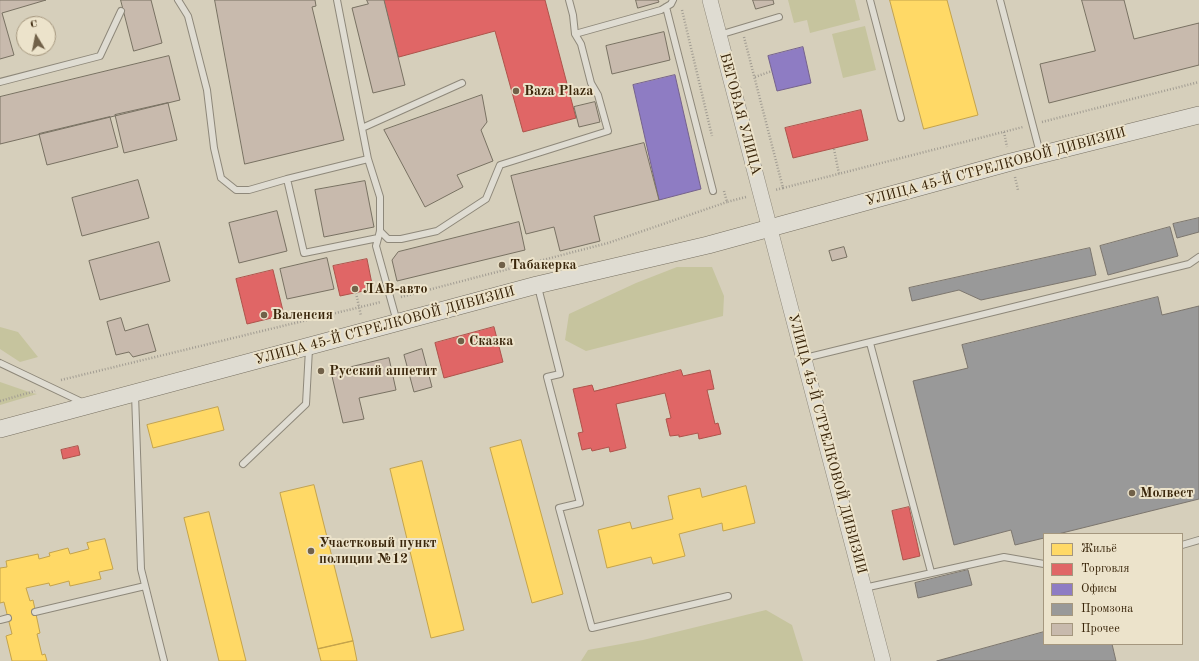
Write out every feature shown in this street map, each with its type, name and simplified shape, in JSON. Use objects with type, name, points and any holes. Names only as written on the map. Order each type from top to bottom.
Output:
[{"type":"main road","name":"УЛИЦА 45-Й СТРЕЛКОВОЙ ДИВИЗИИ","points":[[0,430],[134,392],[538,285],[708,245],[1041,155],[1199,115]]},
{"type":"street","name":"БЕГОВАЯ УЛИЦА","points":[[710,0],[771,228]]},
{"type":"street","name":"УЛИЦА 45-Й СТРЕЛКОВОЙ ДИВИЗИИ","points":[[771,228],[883,661]]},
{"type":"lane","points":[[178,0],[188,16],[207,90],[214,148],[221,178],[236,190],[249,190],[368,159]]},
{"type":"lane","points":[[337,0],[368,159],[380,197],[380,231],[376,246],[398,323]]},
{"type":"lane","points":[[380,231],[388,239],[437,231],[486,199],[500,165],[608,131],[598,95],[591,83],[581,44],[575,34],[569,0]]},
{"type":"lane","points":[[870,0],[901,118]]},
{"type":"lane","points":[[1000,0],[1041,155]]},
{"type":"lane","points":[[575,34],[661,10],[670,3],[713,191]]},
{"type":"lane","points":[[0,82],[100,56],[121,11]]},
{"type":"lane","points":[[719,34],[779,17]]},
{"type":"lane","points":[[362,128],[462,83]]},
{"type":"lane","points":[[287,179],[304,253],[378,238]]},
{"type":"lane","points":[[805,358],[1189,264],[1199,257]]},
{"type":"lane","points":[[538,285],[560,374],[547,377],[580,503],[559,508],[592,628],[728,596]]},
{"type":"lane","points":[[870,343],[931,572]]},
{"type":"lane","points":[[243,464],[306,404],[309,346]]},
{"type":"lane","points":[[0,363],[89,405]]},
{"type":"lane","points":[[134,392],[141,570],[164,661]]},
{"type":"lane","points":[[1183,545],[1199,540]]},
{"type":"lane","points":[[864,588],[1004,557],[1043,564]]},
{"type":"lane","points":[[35,612],[145,586]]},
{"type":"lane","points":[[0,620],[8,618]]},
{"type":"path","points":[[754,77],[772,71]]},
{"type":"path","points":[[783,188],[1199,82]]},
{"type":"path","points":[[834,148],[839,174]]},
{"type":"path","points":[[0,401],[27,394],[60,380],[391,300],[608,243],[727,202]]},
{"type":"path","points":[[356,293],[364,332]]},
{"type":"shaded area","points":[[788,0],[855,0],[860,20],[810,33],[807,20],[794,23]]},
{"type":"shaded area","points":[[865,26],[876,70],[843,78],[832,34]]},
{"type":"shaded area","points":[[677,267],[712,267],[724,296],[723,316],[586,351],[565,340],[569,314],[636,283]]},
{"type":"shaded area","points":[[0,327],[18,332],[38,357],[20,362],[0,349]]},
{"type":"shaded area","points":[[0,382],[32,393],[37,394],[0,405]]},
{"type":"shaded area","points":[[766,610],[792,625],[803,661],[581,661],[588,650],[643,640]]},
{"type":"building: Жильё","points":[[890,0],[947,0],[978,115],[924,129]]},
{"type":"building: Жильё","points":[[218,407],[224,430],[153,448],[147,425]]},
{"type":"building: Жильё","points":[[521,440],[563,594],[532,603],[490,448]]},
{"type":"building: Жильё","points":[[422,461],[464,630],[431,638],[390,469]]},
{"type":"building: Жильё","points":[[314,485],[353,641],[318,649],[280,493]]},
{"type":"building: Жильё","points":[[746,486],[755,523],[723,531],[722,523],[679,534],[685,556],[653,564],[651,557],[607,568],[598,530],[630,522],[632,529],[673,519],[668,496],[700,488],[702,497]]},
{"type":"building: Жильё","points":[[209,512],[246,661],[219,661],[184,518]]},
{"type":"building: Жильё","points":[[105,539],[113,569],[99,572],[101,579],[70,586],[69,581],[50,586],[49,583],[26,588],[30,601],[33,600],[40,633],[37,634],[42,655],[45,654],[47,661],[12,661],[6,636],[12,634],[4,602],[0,603],[0,568],[7,567],[6,561],[38,554],[39,559],[50,556],[49,553],[68,548],[70,554],[89,549],[87,543]]},
{"type":"building: Жильё","points":[[353,641],[357,661],[321,661],[318,649]]},
{"type":"building: Торговля","points":[[384,0],[545,0],[576,118],[523,132],[495,31],[399,57]]},
{"type":"building: Торговля","points":[[861,110],[868,140],[793,158],[785,128]]},
{"type":"building: Торговля","points":[[367,259],[373,289],[340,296],[333,266]]},
{"type":"building: Торговля","points":[[273,270],[284,315],[247,324],[236,279]]},
{"type":"building: Торговля","points":[[494,327],[503,362],[444,378],[435,343]]},
{"type":"building: Торговля","points":[[681,370],[683,376],[710,370],[714,389],[707,390],[715,424],[718,423],[721,434],[699,439],[698,433],[679,437],[679,435],[670,436],[666,419],[671,418],[665,393],[616,404],[626,448],[610,452],[609,447],[592,451],[591,448],[582,450],[578,433],[583,432],[573,389],[592,385],[594,391]]},
{"type":"building: Торговля","points":[[78,446],[80,455],[63,459],[61,450]]},
{"type":"building: Торговля","points":[[909,507],[920,556],[903,560],[892,511]]},
{"type":"building: Офисы","points":[[803,47],[811,83],[777,91],[768,56]]},
{"type":"building: Офисы","points":[[675,75],[701,189],[659,200],[633,85]]},
{"type":"building: Промзона","points":[[1199,218],[1199,232],[1177,238],[1173,224]]},
{"type":"building: Промзона","points":[[1170,227],[1178,256],[1108,275],[1100,246]]},
{"type":"building: Промзона","points":[[1090,248],[1096,275],[981,300],[959,290],[912,301],[909,288]]},
{"type":"building: Промзона","points":[[1158,297],[1162,315],[1199,306],[1199,499],[1062,533],[1043,533],[1043,538],[1015,545],[1011,530],[954,545],[913,381],[968,368],[962,345]]},
{"type":"building: Промзона","points":[[968,570],[972,585],[918,598],[915,583]]},
{"type":"building: Промзона","points":[[1043,632],[1043,645],[1112,645],[1116,661],[937,661]]},
{"type":"building: Прочее","points":[[0,0],[46,0],[2,13],[14,55],[0,59]]},
{"type":"building: Прочее","points":[[121,0],[151,0],[162,43],[134,51]]},
{"type":"building: Прочее","points":[[215,0],[315,0],[316,6],[312,7],[344,140],[245,164]]},
{"type":"building: Прочее","points":[[367,0],[384,0],[405,85],[373,93],[352,8],[368,4]]},
{"type":"building: Прочее","points":[[636,0],[658,0],[659,2],[638,8]]},
{"type":"building: Прочее","points":[[753,0],[773,0],[774,4],[756,9]]},
{"type":"building: Прочее","points":[[1082,0],[1124,0],[1134,39],[1199,23],[1199,65],[1049,103],[1040,64],[1095,51]]},
{"type":"building: Прочее","points":[[664,32],[670,60],[612,74],[606,46]]},
{"type":"building: Прочее","points":[[169,56],[180,100],[0,144],[0,97]]},
{"type":"building: Прочее","points":[[482,95],[487,122],[481,130],[493,161],[457,175],[463,187],[425,207],[384,130]]},
{"type":"building: Прочее","points":[[595,102],[600,122],[579,127],[574,107]]},
{"type":"building: Прочее","points":[[168,103],[177,140],[124,153],[115,115]]},
{"type":"building: Прочее","points":[[110,117],[118,147],[47,165],[39,134]]},
{"type":"building: Прочее","points":[[644,143],[659,200],[594,216],[600,241],[560,251],[554,227],[526,234],[511,176]]},
{"type":"building: Прочее","points":[[138,180],[149,218],[82,236],[72,198]]},
{"type":"building: Прочее","points":[[365,181],[374,227],[324,237],[315,190]]},
{"type":"building: Прочее","points":[[277,211],[287,251],[239,263],[229,223]]},
{"type":"building: Прочее","points":[[519,222],[525,250],[397,281],[392,260],[398,252]]},
{"type":"building: Прочее","points":[[159,242],[170,281],[100,300],[89,261]]},
{"type":"building: Прочее","points":[[844,247],[847,257],[832,261],[829,251]]},
{"type":"building: Прочее","points":[[327,258],[334,289],[287,299],[280,269]]},
{"type":"building: Прочее","points":[[121,318],[125,331],[148,324],[156,351],[133,357],[129,352],[116,355],[107,322]]},
{"type":"building: Прочее","points":[[422,349],[432,387],[414,392],[404,355]]},
{"type":"building: Прочее","points":[[389,358],[396,390],[359,398],[364,419],[343,423],[331,372]]},
{"type":"place","name":"Baza Plaza","points":[[516,91]]},
{"type":"place","name":"Табакерка","points":[[502,265]]},
{"type":"place","name":"ЛАВ-авто","points":[[355,289]]},
{"type":"place","name":"Валенсия","points":[[264,315]]},
{"type":"place","name":"Сказка","points":[[461,341]]},
{"type":"place","name":"Русский аппетит","points":[[321,371]]},
{"type":"place","name":"Молвест","points":[[1132,493]]},
{"type":"place","name":"Участковый пункт полиции №12","points":[[311,551]]}]
